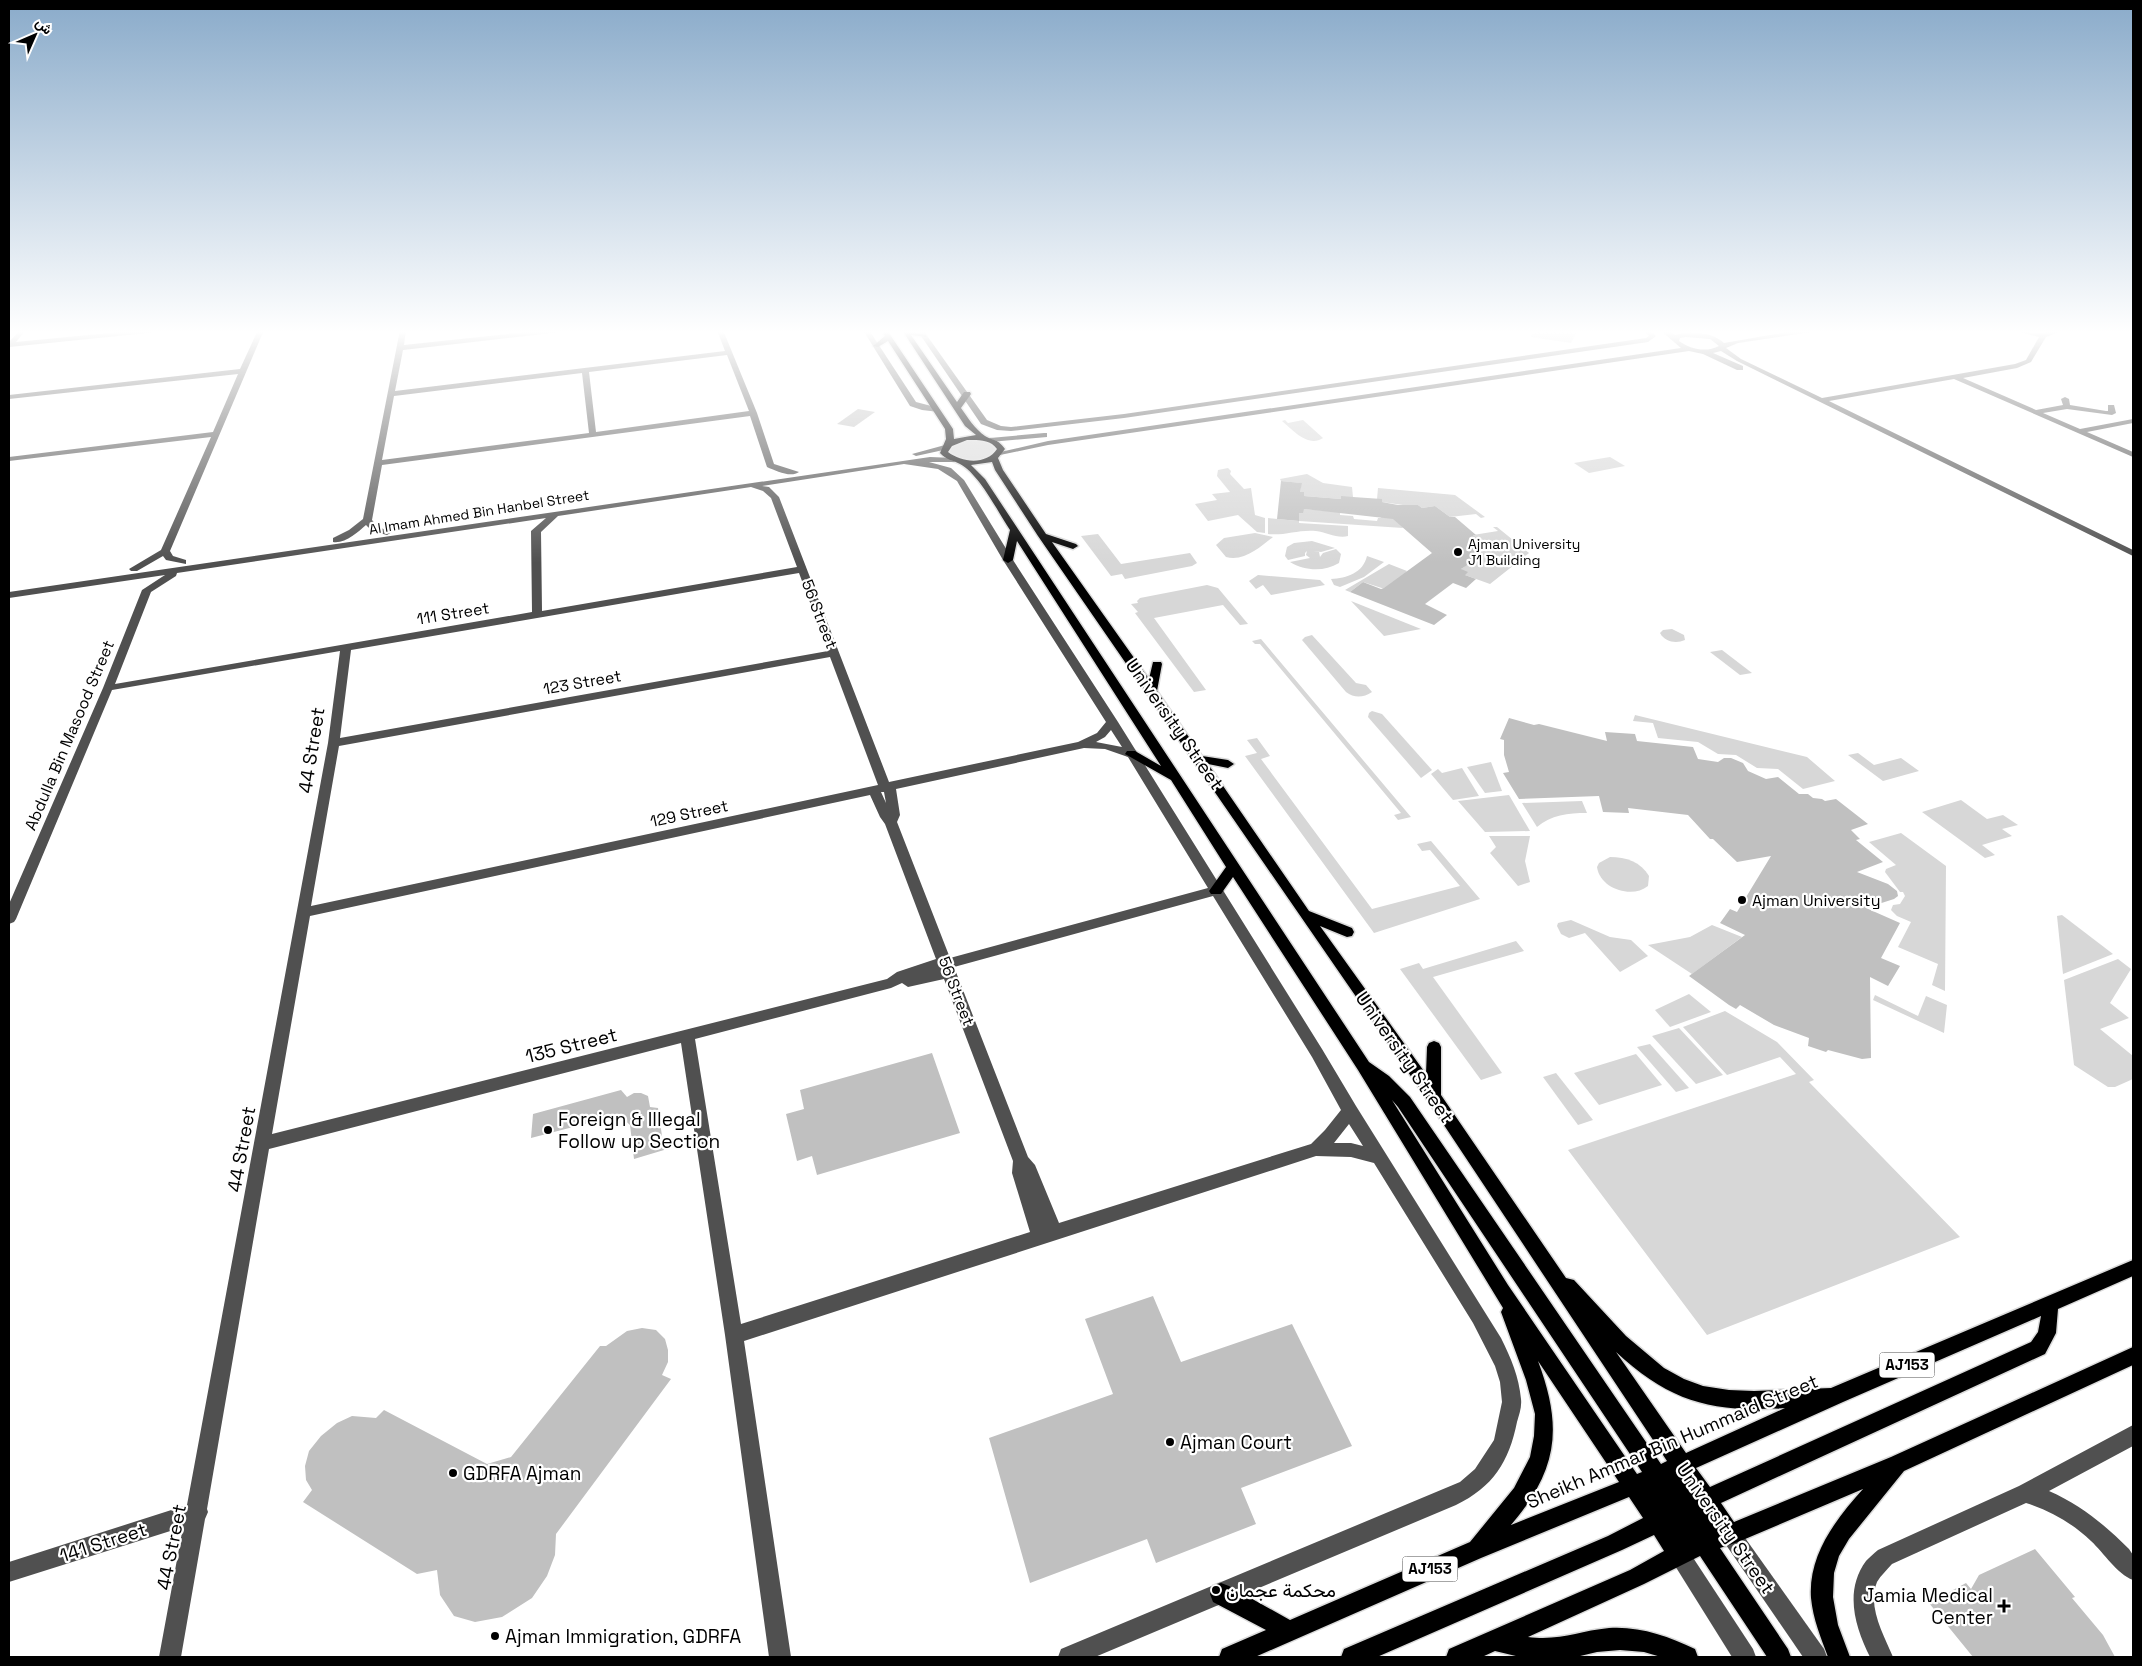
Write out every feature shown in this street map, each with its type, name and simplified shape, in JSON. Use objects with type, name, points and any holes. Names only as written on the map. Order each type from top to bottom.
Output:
[{"type":"main road","points":[[957,408],[968,424],[986,439]]},
{"type":"main road","points":[[936,410],[949,428],[950,439],[946,446]]},
{"type":"main road","points":[[946,446],[966,438],[986,439]]},
{"type":"main road","name":"University Street","points":[[986,439],[1000,446],[997,456],[999,470],[1043,536],[1434,1096],[1681,1464],[1679,1554]]},
{"type":"main road","name":"University Street","points":[[946,446],[944,453],[977,474],[1363,1066],[1502,1291],[1633,1486]]},
{"type":"main road","points":[[959,461],[983,461],[997,456]]},
{"type":"main road","points":[[1008,560],[1014,531]]},
{"type":"main road","points":[[1043,536],[1073,546]]},
{"type":"main road","points":[[1152,690],[1158,664]]},
{"type":"main road","points":[[1131,754],[1174,778]]},
{"type":"main road","points":[[1199,759],[1228,764]]},
{"type":"main road","points":[[1216,891],[1232,867]]},
{"type":"main road","points":[[1306,915],[1347,932]]},
{"type":"main road","points":[[1434,1047],[1434,1096]]},
{"type":"main road","points":[[1363,1066],[1384,1080],[1404,1102],[1780,1657]]},
{"type":"main road","points":[[1536,1249],[1629,1353],[1654,1374],[1683,1389],[1727,1400],[1836,1395]]},
{"type":"main road","name":"Sheikh Ammar Bin Hummaid Street","points":[[1230,1657],[1475,1550],[1657,1476],[1836,1395],[2133,1268]]},
{"type":"main road","points":[[1475,1550],[1510,1513],[1528,1486],[1540,1460],[1544,1440],[1544,1416],[1540,1391],[1502,1291]]},
{"type":"main road","points":[[1352,1657],[1615,1543],[1681,1510],[2038,1348],[2046,1339],[2051,1321],[2049,1304]]},
{"type":"main road","points":[[1457,1657],[1637,1576],[1679,1554],[1731,1535],[1898,1464],[2133,1356]]},
{"type":"main road","points":[[1681,1464],[1681,1510]]},
{"type":"main road","points":[[1838,1657],[1824,1612],[1821,1582],[1826,1557],[1836,1536],[1898,1464]]},
{"type":"main road","points":[[1633,1486],[1681,1510]]},
{"type":"main road","name":"University Street","points":[[1681,1510],[1731,1535]]},
{"type":"main road","points":[[1221,1594],[1289,1631]]},
{"type":"main road","points":[[1494,1640],[1516,1646],[1558,1650],[1578,1647],[1597,1641],[1622,1639],[1649,1642],[1687,1657]]},
{"type":"street","points":[[165,551],[169,558],[183,566],[147,590],[146,586],[132,573],[165,551],[227,408]]},
{"type":"street","points":[[336,540],[352,532],[367,520],[388,408]]},
{"type":"street","points":[[590,408],[593,435]]},
{"type":"street","points":[[751,408],[760,475],[766,489],[775,497],[780,487],[795,475]]},
{"type":"street","points":[[921,408],[936,410]]},
{"type":"street","points":[[975,408],[984,422],[990,426],[1011,429],[1034,428],[1179,408]]},
{"type":"street","points":[[986,439],[1018,439],[1235,408]]},
{"type":"street","points":[[997,456],[1048,443],[1289,408]]},
{"type":"street","points":[[1838,408],[2132,551]]},
{"type":"street","points":[[2025,408],[2133,455]]},
{"type":"street","points":[[2035,412],[2050,408]]},
{"type":"street","points":[[2087,408],[2110,413],[2112,412],[2111,408]]},
{"type":"street","points":[[378,463],[753,413]]},
{"type":"street","points":[[1121,424],[1124,416]]},
{"type":"street","points":[[2080,432],[2133,421]]},
{"type":"street","points":[[1034,428],[1062,433]]},
{"type":"street","points":[[9,459],[216,434]]},
{"type":"street","name":"Al Imam Ahmed Bin Hanbel Street","points":[[795,475],[946,446]]},
{"type":"street","name":"Al Imam Ahmed Bin Hanbel Street","points":[[183,566],[336,540],[760,475],[795,475],[930,459],[959,461]]},
{"type":"street","points":[[904,462],[934,465],[956,475],[1112,722],[1317,1053],[1350,1111],[1480,1317],[1504,1364],[1512,1402],[1503,1443],[1494,1460],[1482,1476],[1467,1489],[1069,1657]]},
{"type":"street","points":[[760,475],[780,470],[795,475]]},
{"type":"street","name":"Al Imam Ahmed Bin Hanbel Street","points":[[9,588],[132,573],[559,513],[760,475]]},
{"type":"street","name":"56 Street","points":[[775,497],[835,653],[883,788],[886,816],[891,822],[1021,1161],[1019,1168],[1021,1177],[1047,1234]]},
{"type":"street","points":[[536,615],[536,531],[547,520],[559,513]]},
{"type":"street","points":[[367,520],[375,529],[388,532]]},
{"type":"street","points":[[512,520],[524,523],[536,531]]},
{"type":"street","name":"111 Street","points":[[108,688],[803,569]]},
{"type":"street","name":"Al Imam Ahmed Bin Hanbel Street","points":[[9,595],[132,573]]},
{"type":"street","name":"Abdulla Bin Masood Street","points":[[9,919],[108,688],[147,590]]},
{"type":"street","name":"44 Street","points":[[170,1657],[198,1512],[334,743],[346,646]]},
{"type":"street","name":"123 Street","points":[[334,743],[835,653]]},
{"type":"street","name":"129 Street","points":[[1082,745],[1101,735],[1112,722]]},
{"type":"street","name":"129 Street","points":[[303,913],[1082,745],[1106,746],[1131,754]]},
{"type":"street","name":"135 Street","points":[[262,1144],[891,982],[904,983],[947,966],[1216,891]]},
{"type":"street","points":[[687,1036],[734,1335],[780,1657]]},
{"type":"street","points":[[1316,1149],[1331,1135],[1350,1111]]},
{"type":"street","points":[[734,1335],[1316,1149],[1351,1150],[1380,1158]]},
{"type":"street","points":[[1882,1657],[1868,1624],[1864,1603],[1866,1584],[1873,1568],[1885,1557],[2026,1493],[2133,1435]]},
{"type":"street","points":[[2026,1493],[2050,1502],[2075,1515],[2107,1540],[2133,1570]]},
{"type":"street","name":"141 Street","points":[[9,1572],[198,1512]]},
{"type":"street","name":"University Street","points":[[1731,1535],[1816,1657]]},
{"type":"street","name":"University Street","points":[[1679,1554],[1745,1657]]},
{"type":"shaded area","points":[[1285,420],[1288,423],[1303,420],[1323,438],[1312,441],[1301,437],[1282,421]]},
{"type":"shaded area","points":[[970,439],[987,440],[996,444],[998,452],[980,459],[967,461],[949,453],[949,449],[955,443]]},
{"type":"shaded area","points":[[1610,457],[1625,466],[1589,473],[1574,463]]},
{"type":"shaded area","points":[[1228,468],[1231,471],[1230,474],[1244,489],[1251,488],[1255,515],[1265,518],[1265,533],[1257,532],[1238,515],[1208,521],[1195,504],[1217,500],[1212,494],[1230,492],[1217,476],[1218,470]]},
{"type":"shaded area","points":[[1307,474],[1323,483],[1352,487],[1353,497],[1341,499],[1304,496],[1304,492],[1300,492],[1301,483],[1281,481],[1280,479]]},
{"type":"shaded area","points":[[1378,488],[1455,495],[1485,517],[1481,518],[1476,514],[1450,517],[1435,506],[1422,508],[1418,505],[1410,506],[1382,502],[1382,499],[1377,499]]},
{"type":"shaded area","points":[[1304,509],[1340,512],[1340,515],[1353,516],[1354,519],[1377,521],[1382,515],[1397,516],[1403,528],[1299,521],[1299,523],[1348,526],[1348,536],[1340,537],[1310,531],[1268,534],[1268,518],[1298,521],[1299,513]]},
{"type":"shaded area","points":[[1493,527],[1497,527],[1529,553],[1490,584],[1465,575],[1461,569],[1470,563],[1475,550],[1488,548],[1473,535],[1498,531]]},
{"type":"shaded area","points":[[1255,533],[1273,537],[1245,556],[1226,557],[1216,545],[1224,538]]},
{"type":"shaded area","points":[[1098,534],[1121,564],[1190,553],[1197,563],[1192,566],[1125,579],[1122,574],[1111,576],[1081,536]]},
{"type":"shaded area","points":[[1312,541],[1335,548],[1321,552],[1313,551],[1319,552],[1320,557],[1323,553],[1336,549],[1341,554],[1339,563],[1327,568],[1308,569],[1290,562],[1310,558],[1306,555],[1307,551],[1305,556],[1288,560],[1285,556],[1287,547],[1294,543]]},
{"type":"shaded area","points":[[1367,556],[1384,562],[1364,577],[1340,587],[1334,585],[1331,579],[1354,574],[1362,567]]},
{"type":"shaded area","points":[[1389,564],[1407,571],[1391,591],[1363,582],[1350,592],[1345,590]]},
{"type":"shaded area","points":[[1258,575],[1320,580],[1325,585],[1271,595],[1263,585],[1256,589],[1249,581]]},
{"type":"shaded area","points":[[1207,585],[1218,588],[1248,624],[1240,625],[1223,605],[1154,618],[1206,690],[1194,692],[1135,613],[1138,612],[1131,604],[1138,603],[1137,601],[1140,598]]},
{"type":"shaded area","points":[[1351,601],[1421,629],[1384,636]]},
{"type":"shaded area","points":[[1672,629],[1684,635],[1685,640],[1671,641],[1660,633],[1663,630]]},
{"type":"shaded area","points":[[1312,635],[1356,683],[1366,685],[1372,692],[1359,696],[1346,692],[1302,640]]},
{"type":"shaded area","points":[[1261,639],[1411,817],[1398,820],[1394,815],[1401,813],[1260,644],[1255,644],[1252,641]]},
{"type":"shaded area","points":[[1722,650],[1752,673],[1740,675],[1710,652]]},
{"type":"shaded area","points":[[1372,711],[1382,714],[1432,770],[1421,778],[1368,717]]},
{"type":"shaded area","points":[[1635,715],[1807,757],[1835,781],[1803,789],[1778,769],[1757,768],[1736,755],[1718,754],[1698,742],[1658,738],[1653,723],[1633,721]]},
{"type":"shaded area","points":[[1257,738],[1270,756],[1261,759],[1372,909],[1460,886],[1430,850],[1422,851],[1417,844],[1431,841],[1480,899],[1374,933],[1245,756],[1257,753],[1247,740]]},
{"type":"shaded area","points":[[1858,753],[1874,765],[1901,758],[1919,771],[1883,781],[1848,755]]},
{"type":"shaded area","points":[[1491,762],[1502,791],[1485,793],[1467,767]]},
{"type":"shaded area","points":[[1462,768],[1479,796],[1453,800],[1431,774],[1438,769],[1442,773]]},
{"type":"shaded area","points":[[1509,795],[1530,831],[1485,832],[1458,801]]},
{"type":"shaded area","points":[[1961,800],[1987,819],[2003,815],[2018,825],[2002,829],[2012,836],[1982,845],[1995,855],[1985,858],[1922,812]]},
{"type":"shaded area","points":[[1582,801],[1587,813],[1560,816],[1548,820],[1537,827],[1522,803]]},
{"type":"shaded area","points":[[1901,833],[1946,866],[1945,991],[1932,985],[1938,964],[1898,947],[1911,922],[1897,916],[1891,910],[1893,905],[1900,904],[1905,896],[1885,872],[1886,869],[1896,865],[1869,842]]},
{"type":"shaded area","points":[[1489,836],[1530,836],[1525,861],[1530,882],[1518,886],[1490,853],[1496,847]]},
{"type":"shaded area","points":[[1610,857],[1627,859],[1642,867],[1649,876],[1648,886],[1634,892],[1626,892],[1610,886],[1599,875],[1597,867],[1599,863]]},
{"type":"shaded area","points":[[2062,915],[2113,954],[2063,974],[2057,916]]},
{"type":"shaded area","points":[[1571,920],[1610,937],[1631,940],[1648,956],[1620,972],[1585,933],[1569,938],[1561,934],[1557,926],[1558,923]]},
{"type":"shaded area","points":[[1712,925],[1742,937],[1692,974],[1648,945],[1690,937]]},
{"type":"shaded area","points":[[1516,941],[1524,951],[1433,977],[1502,1073],[1481,1080],[1400,969],[1419,963],[1423,969]]},
{"type":"shaded area","points":[[2118,959],[2131,969],[2110,1003],[2129,1018],[2100,1029],[2133,1056],[2133,1079],[2115,1087],[2108,1087],[2074,1065],[2064,980]]},
{"type":"shaded area","points":[[1689,994],[1711,1012],[1670,1027],[1655,1010]]},
{"type":"shaded area","points":[[1875,995],[1918,1016],[1926,996],[1947,1005],[1944,1033],[1873,1000]]},
{"type":"shaded area","points":[[1725,1011],[1777,1042],[1814,1080],[1809,1082],[1960,1237],[1707,1335],[1568,1150],[1796,1074],[1780,1057],[1727,1075],[1683,1027]]},
{"type":"shaded area","points":[[1679,1028],[1723,1075],[1696,1084],[1652,1036]]},
{"type":"shaded area","points":[[1650,1044],[1689,1088],[1676,1092],[1637,1047]]},
{"type":"shaded area","points":[[1636,1054],[1662,1085],[1599,1105],[1574,1073]]},
{"type":"shaded area","points":[[1556,1073],[1593,1120],[1578,1125],[1543,1077]]},
{"type":"building","points":[[858,409],[875,412],[854,427],[837,424]]},
{"type":"building","name":"Ajman University J1 Building","points":[[1281,481],[1302,483],[1300,492],[1304,492],[1304,496],[1341,499],[1341,496],[1382,499],[1382,502],[1398,505],[1418,505],[1422,508],[1435,506],[1450,517],[1455,517],[1488,548],[1475,550],[1482,556],[1461,569],[1468,572],[1465,575],[1476,579],[1466,588],[1453,583],[1425,604],[1447,615],[1434,625],[1350,592],[1363,582],[1381,589],[1384,588],[1432,553],[1393,519],[1304,509],[1303,513],[1299,513],[1299,521],[1277,519]]},
{"type":"building","points":[[1509,718],[1607,741],[1605,732],[1635,734],[1637,741],[1693,747],[1698,759],[1718,762],[1724,758],[1731,758],[1743,763],[1748,771],[1766,779],[1778,777],[1799,794],[1808,794],[1813,798],[1825,801],[1836,799],[1868,824],[1851,830],[1860,839],[1856,840],[1883,862],[1857,872],[1888,884],[1897,891],[1898,896],[1866,908],[1900,923],[1881,958],[1900,966],[1888,986],[1870,977],[1871,1058],[1862,1059],[1828,1050],[1826,1052],[1808,1046],[1809,1038],[1774,1025],[1740,1005],[1736,1009],[1689,976],[1745,935],[1720,923],[1730,909],[1737,912],[1771,856],[1737,862],[1713,839],[1710,839],[1688,815],[1628,808],[1629,813],[1603,812],[1599,796],[1519,799],[1503,773],[1509,772],[1504,755],[1504,740],[1500,739]]},
{"type":"building","points":[[932,1053],[960,1133],[817,1175],[812,1156],[797,1161],[786,1114],[804,1109],[800,1090]]},
{"type":"building","name":"Foreign & Illegal Follow up Section","points":[[621,1090],[627,1097],[634,1093],[648,1096],[650,1107],[658,1108],[664,1150],[634,1159],[630,1125],[619,1115],[531,1138],[533,1114]]},
{"type":"building","name":"Ajman Court","points":[[1153,1296],[1181,1362],[1292,1324],[1352,1446],[1241,1488],[1256,1524],[1156,1563],[1147,1539],[1030,1583],[989,1438],[1113,1394],[1085,1319]]},
{"type":"building","name":"GDRFA Ajman","points":[[642,1328],[656,1330],[665,1339],[668,1350],[668,1362],[662,1375],[671,1379],[556,1534],[555,1555],[547,1576],[532,1598],[502,1617],[475,1622],[454,1616],[440,1595],[437,1570],[417,1574],[303,1502],[312,1490],[306,1480],[305,1466],[309,1451],[321,1436],[337,1423],[352,1416],[376,1418],[384,1410],[487,1464],[511,1457],[600,1346],[606,1346],[627,1331]]},
{"type":"building","name":"Jamia Medical Center","points":[[2035,1549],[2075,1597],[2072,1598],[2103,1635],[2115,1657],[1973,1657],[1929,1603],[1966,1583],[1971,1589],[1979,1575]]},
{"type":"place","name":"Ajman University J1 Building","points":[[1458,552]]},
{"type":"place","name":"Ajman University","points":[[1742,900]]},
{"type":"place","name":"Foreign & Illegal Follow up Section","points":[[548,1130]]},
{"type":"place","name":"Ajman Court","points":[[1170,1442]]},
{"type":"place","name":"GDRFA Ajman","points":[[453,1473]]},
{"type":"place","name":"محكمة عجمان","points":[[1216,1590]]},
{"type":"place","name":"Jamia Medical Center","points":[[2004,1606]]},
{"type":"place","name":"Ajman Immigration, GDRFA","points":[[495,1636]]}]
